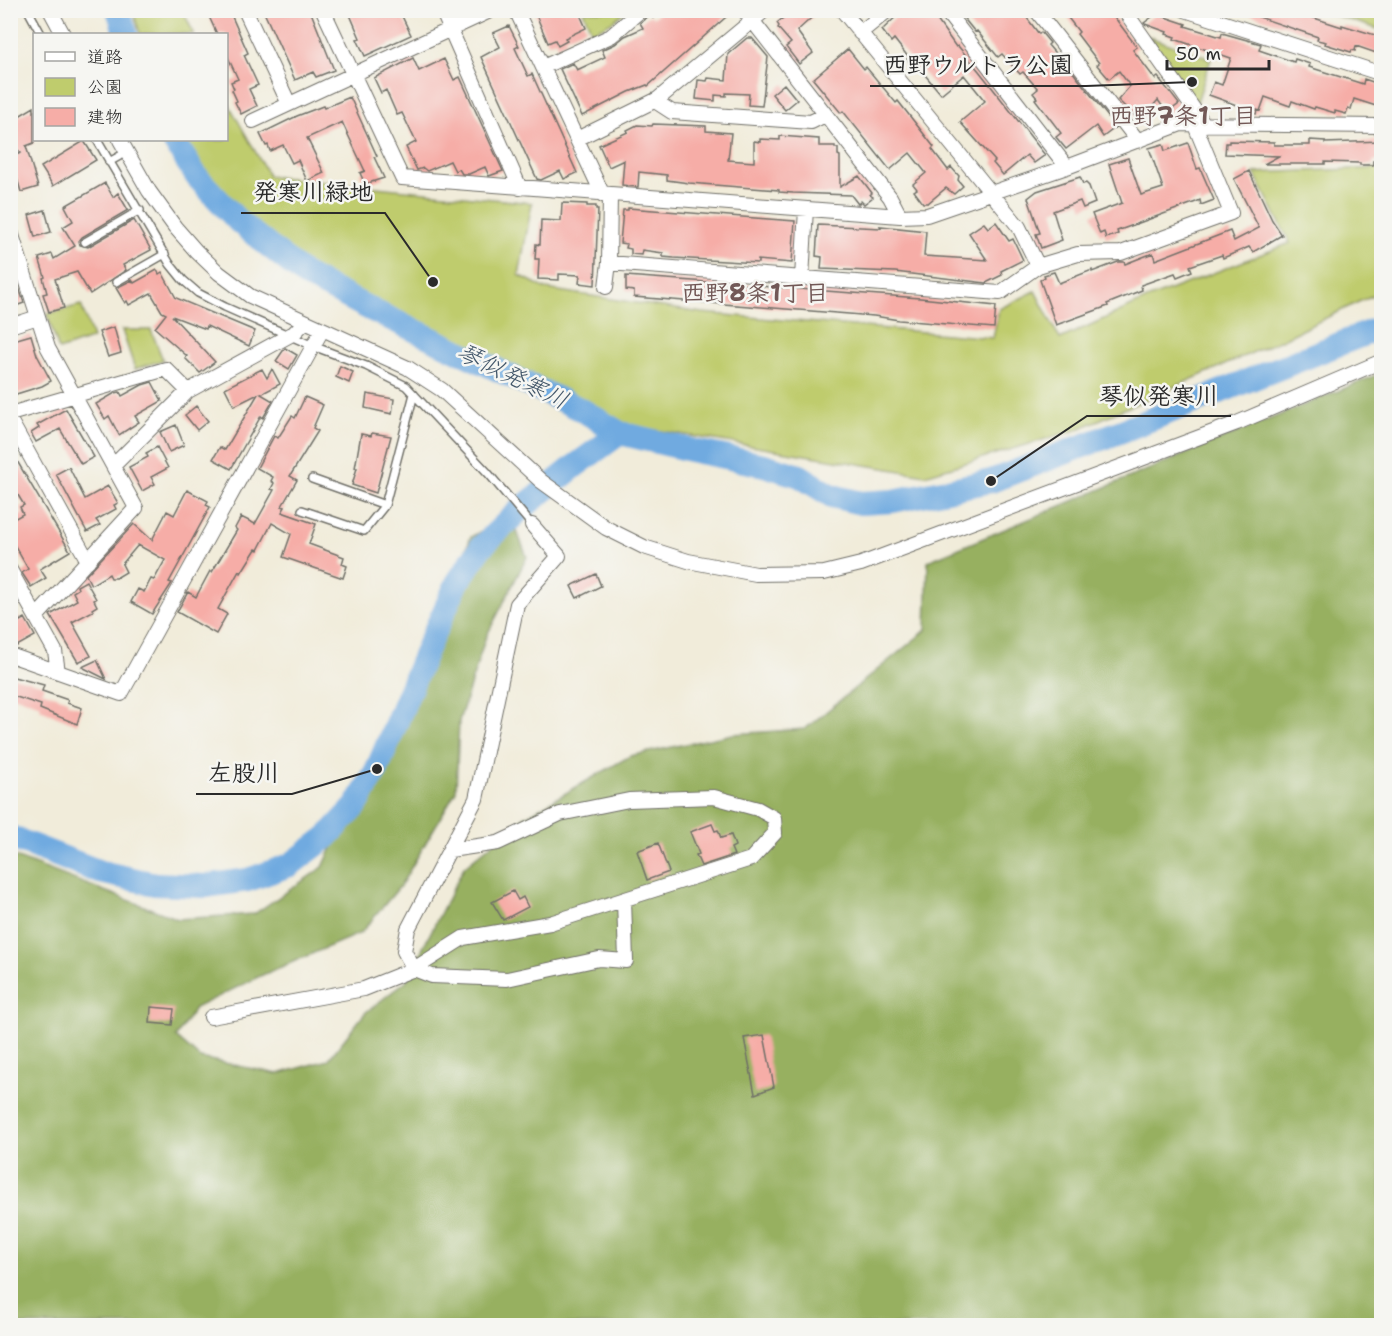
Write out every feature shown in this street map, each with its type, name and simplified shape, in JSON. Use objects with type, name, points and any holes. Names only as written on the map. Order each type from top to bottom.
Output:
[{"type":"street","points":[[50,10],[62,33]]},
{"type":"street","points":[[245,10],[289,104]]},
{"type":"street","points":[[323,10],[402,178],[900,216],[927,215],[1067,167],[1181,124],[1382,126]]},
{"type":"street","points":[[442,10],[520,188]]},
{"type":"street","points":[[252,121],[492,10]]},
{"type":"street","points":[[516,10],[577,139],[607,195],[609,263],[606,287]]},
{"type":"street","points":[[543,67],[611,36],[641,10]]},
{"type":"street","points":[[577,139],[655,101],[748,16],[765,10]]},
{"type":"street","points":[[842,10],[1019,227],[1038,266]]},
{"type":"street","points":[[860,33],[888,10]]},
{"type":"street","points":[[945,10],[1067,167]]},
{"type":"street","points":[[609,263],[1000,293],[1038,266],[1078,254],[1121,253],[1231,213],[1199,124],[1124,10]]},
{"type":"street","points":[[1185,10],[1382,74]]},
{"type":"street","points":[[1041,12],[1138,141]]},
{"type":"street","points":[[748,16],[890,197],[900,216]]},
{"type":"street","points":[[655,101],[672,112],[811,122],[825,114]]},
{"type":"street","points":[[124,146],[149,191],[176,227],[219,273],[250,296],[408,368],[442,390],[541,481],[606,528],[644,547],[688,561],[756,574],[824,573],[861,564],[1237,423],[1382,361]]},
{"type":"street","points":[[802,278],[806,209]]},
{"type":"street","points":[[10,229],[14,250],[48,348],[136,508],[36,617]]},
{"type":"street","points":[[10,326],[38,317]]},
{"type":"street","points":[[113,466],[188,391],[289,335],[305,322]]},
{"type":"street","points":[[10,655],[121,694],[322,330]]},
{"type":"street","points":[[10,414],[165,369],[188,391]]},
{"type":"street","points":[[10,420],[88,561]]},
{"type":"street","points":[[532,525],[560,556],[518,604],[476,799],[408,929],[404,951],[414,969],[432,976],[507,979],[599,959],[626,961],[624,900]]},
{"type":"street","points":[[10,570],[55,651],[58,672]]},
{"type":"street","points":[[211,1017],[364,989],[414,969],[463,938],[550,923],[751,859],[775,833],[774,818],[759,809],[714,797],[629,800],[560,814],[498,843],[450,850]]},
{"type":"lane","points":[[28,10],[40,33]]},
{"type":"lane","points":[[98,141],[183,280],[198,293],[313,346],[366,366],[406,386],[488,473],[532,525]]},
{"type":"lane","points":[[109,162],[124,146]]},
{"type":"lane","points":[[85,242],[140,210]]},
{"type":"lane","points":[[116,282],[165,254]]},
{"type":"lane","points":[[302,510],[364,531],[385,505],[414,394]]},
{"type":"lane","points":[[312,479],[385,505]]},
{"type":"green space","points":[[133,11],[183,11],[194,33],[140,33]]},
{"type":"green space","points":[[583,11],[626,11],[610,23],[592,32]]},
{"type":"green space","points":[[1322,11],[1381,11],[1381,30]]},
{"type":"green space","points":[[1149,37],[1211,59],[1196,105]]},
{"type":"green space","points":[[228,103],[269,176],[532,203],[519,275],[546,289],[702,313],[993,338],[999,309],[1035,291],[1060,339],[1147,299],[1290,243],[1254,173],[1381,168],[1381,291],[1279,341],[1076,430],[925,475],[626,425],[362,293],[313,273],[199,172],[184,141],[228,141]]},
{"type":"green space","points":[[81,305],[93,338],[59,350],[47,314]]},
{"type":"green space","points":[[122,330],[151,330],[163,360],[135,369]]},
{"type":"green space","points":[[1381,373],[1381,1325],[11,1325],[10,855],[178,919],[254,914],[323,867],[374,757],[419,689],[441,611],[471,537],[510,514],[527,557],[485,639],[459,721],[456,791],[401,885],[361,933],[260,976],[195,1008],[176,1037],[200,1058],[278,1074],[328,1060],[365,1013],[406,981],[464,867],[524,817],[630,756],[733,734],[805,729],[926,630],[928,561]]},
{"type":"building","points":[[206,10],[229,10],[248,53],[244,55],[258,85],[249,89],[257,106],[241,114],[232,90],[234,89],[231,82],[238,79],[228,57],[228,33],[217,33]]},
{"type":"building","points":[[263,10],[310,10],[334,70],[316,77],[313,72],[295,80]]},
{"type":"building","points":[[348,10],[399,10],[411,35],[365,56]]},
{"type":"building","points":[[534,10],[578,10],[586,28],[565,38],[567,41],[558,46],[555,40],[548,43]]},
{"type":"building","points":[[662,10],[734,10],[648,86],[629,92],[582,116],[560,69],[573,63],[577,70],[605,57],[602,50],[643,28],[640,23],[651,15],[653,18]]},
{"type":"building","points":[[793,10],[820,10],[797,31],[813,53],[799,64],[786,47],[791,43],[778,28],[777,23]]},
{"type":"building","points":[[903,10],[930,10],[956,47],[958,46],[979,71],[1045,155],[1034,163],[1027,155],[1003,175],[993,163],[995,161],[960,122],[985,101],[964,75],[941,94],[920,69],[916,72],[907,59],[909,58],[894,39],[891,42],[882,30]]},
{"type":"building","points":[[969,10],[1021,10],[1116,127],[1103,137],[1096,126],[1066,149],[1056,137],[1061,133],[1035,99],[1037,98],[1033,93],[1038,89],[1002,54],[998,57],[977,31],[975,32],[962,16]]},
{"type":"building","points":[[1062,10],[1109,10],[1137,47],[1133,50],[1155,79],[1158,77],[1179,104],[1167,113],[1158,100],[1140,121],[1118,100],[1130,86],[1119,71],[1109,79],[1097,65],[1099,63]]},
{"type":"building","points":[[1244,10],[1299,10],[1312,15],[1311,17],[1382,37],[1382,55],[1356,46],[1355,51],[1351,52],[1325,44],[1326,42],[1317,40],[1318,37],[1244,12]]},
{"type":"building","points":[[1156,14],[1221,37],[1222,33],[1261,44],[1259,50],[1294,62],[1295,59],[1310,64],[1309,67],[1363,84],[1364,79],[1382,85],[1376,106],[1354,99],[1351,109],[1348,108],[1346,114],[1315,107],[1314,109],[1292,101],[1290,106],[1265,97],[1260,111],[1257,110],[1256,114],[1241,109],[1242,107],[1209,95],[1214,82],[1222,85],[1231,58],[1174,39],[1175,37],[1166,34],[1167,32],[1144,23]]},
{"type":"building","points":[[509,26],[519,46],[515,48],[528,76],[532,74],[577,173],[564,179],[560,171],[541,180],[537,179],[481,57],[500,47],[493,33]]},
{"type":"building","points":[[747,38],[752,38],[768,57],[762,106],[748,105],[749,94],[715,95],[715,101],[696,99],[698,80],[707,81],[708,78],[726,80],[728,54]]},
{"type":"building","points":[[848,49],[896,103],[898,101],[934,147],[932,149],[948,170],[951,167],[959,176],[958,180],[963,186],[954,194],[946,188],[928,203],[923,203],[914,191],[917,189],[913,184],[926,173],[910,153],[890,170],[843,111],[841,113],[813,79]]},
{"type":"building","points":[[413,58],[419,71],[444,59],[454,80],[460,77],[503,171],[489,176],[485,167],[469,174],[462,174],[459,169],[455,171],[450,161],[427,171],[423,168],[417,170],[406,147],[416,142],[402,113],[397,115],[386,90],[381,93],[374,78]]},
{"type":"building","points":[[784,84],[797,100],[785,110],[772,94]]},
{"type":"building","points":[[350,97],[377,156],[374,157],[384,178],[365,184],[360,173],[365,171],[342,122],[307,138],[324,173],[307,181],[298,160],[292,163],[283,145],[270,151],[260,134],[297,116]]},
{"type":"building","points":[[10,107],[19,116],[33,108],[34,143],[26,146],[38,187],[21,192],[11,157],[21,153],[10,142]]},
{"type":"building","points":[[653,124],[706,126],[706,131],[731,133],[728,160],[754,162],[754,141],[760,142],[760,139],[780,140],[780,136],[819,139],[819,146],[838,148],[840,187],[859,176],[873,197],[864,204],[861,201],[858,204],[851,195],[779,192],[779,190],[689,183],[667,180],[667,175],[639,172],[638,187],[622,185],[624,160],[609,167],[599,145],[628,132],[627,130],[637,125],[652,126]]},
{"type":"building","points":[[1310,140],[1325,141],[1325,143],[1382,141],[1382,161],[1373,161],[1373,165],[1325,162],[1325,164],[1264,164],[1279,156],[1225,154],[1226,143],[1229,141],[1310,145]]},
{"type":"building","points":[[84,141],[96,160],[53,186],[41,167]]},
{"type":"building","points":[[1188,143],[1197,169],[1200,168],[1214,200],[1201,205],[1200,200],[1117,231],[1118,234],[1106,238],[1104,232],[1100,234],[1092,214],[1122,203],[1109,164],[1128,158],[1141,195],[1163,188],[1149,148],[1163,144],[1165,151]]},
{"type":"building","points":[[1249,171],[1272,220],[1282,235],[1253,252],[1249,247],[1223,258],[1222,255],[1190,266],[1192,271],[1177,277],[1175,273],[1141,285],[1142,290],[1107,304],[1108,306],[1056,325],[1040,280],[1045,277],[1044,275],[1054,272],[1059,283],[1092,270],[1092,272],[1118,262],[1125,264],[1153,253],[1155,260],[1230,231],[1234,241],[1259,228],[1234,179]]},
{"type":"building","points":[[1080,177],[1083,184],[1086,183],[1089,186],[1095,203],[1083,208],[1080,201],[1053,211],[1062,240],[1041,248],[1036,234],[1040,233],[1028,198],[1037,191]]},
{"type":"building","points":[[105,183],[113,197],[118,193],[128,210],[82,237],[79,241],[80,245],[88,247],[134,220],[151,250],[123,265],[126,270],[90,294],[77,272],[55,279],[64,308],[49,312],[43,294],[47,293],[39,258],[52,254],[54,259],[75,246],[63,227],[73,221],[65,206]]},
{"type":"building","points":[[562,203],[587,204],[587,206],[596,206],[598,209],[595,285],[579,283],[580,275],[559,274],[559,280],[538,279],[539,259],[535,259],[536,244],[540,245],[541,220],[561,221]]},
{"type":"building","points":[[628,208],[795,221],[792,263],[674,258],[663,257],[663,253],[642,250],[641,255],[631,254],[631,249],[626,248],[627,244],[620,243],[623,210],[628,210]]},
{"type":"building","points":[[45,210],[51,232],[35,237],[29,215]]},
{"type":"building","points":[[996,222],[1009,241],[1013,239],[1023,260],[1001,271],[1002,275],[986,283],[895,272],[821,269],[822,257],[816,256],[818,225],[881,228],[880,226],[926,231],[924,256],[987,260],[969,233],[984,223],[988,228]]},
{"type":"building","points":[[10,266],[12,266],[24,303],[10,308]]},
{"type":"building","points":[[157,270],[159,274],[162,272],[176,298],[255,331],[249,346],[207,326],[206,329],[172,316],[215,362],[200,373],[185,358],[187,356],[155,328],[166,314],[162,312],[151,293],[129,305],[127,301],[125,303],[116,288],[132,280],[134,283]]},
{"type":"building","points":[[626,276],[920,298],[996,306],[994,328],[634,297],[634,291],[626,290]]},
{"type":"building","points":[[114,327],[121,353],[108,357],[99,332]]},
{"type":"building","points":[[31,335],[37,355],[51,381],[13,395],[10,386],[10,341]]},
{"type":"building","points":[[285,348],[297,355],[289,369],[276,361]]},
{"type":"building","points":[[340,366],[353,372],[349,383],[336,377]]},
{"type":"building","points":[[262,369],[267,378],[272,369],[280,384],[261,394],[273,401],[263,418],[261,416],[231,469],[213,459],[220,447],[225,450],[258,394],[234,406],[225,388]]},
{"type":"building","points":[[152,382],[162,401],[135,416],[139,422],[119,435],[109,416],[105,419],[96,404],[115,393],[120,392],[122,396]]},
{"type":"building","points":[[367,394],[394,399],[392,414],[365,408]]},
{"type":"building","points":[[305,397],[323,405],[313,428],[318,431],[290,476],[297,480],[282,506],[285,507],[282,512],[316,524],[309,544],[344,557],[342,564],[347,566],[343,578],[283,557],[291,534],[272,523],[258,550],[256,549],[241,573],[239,571],[218,609],[227,614],[216,634],[177,612],[188,592],[196,597],[237,530],[235,528],[241,517],[255,524],[274,490],[271,489],[274,483],[271,481],[273,477],[257,468],[274,436],[278,438],[292,416],[295,418]]},
{"type":"building","points":[[196,406],[208,421],[197,430],[185,415]]},
{"type":"building","points":[[66,409],[94,457],[81,464],[60,429],[36,442],[31,433],[39,428],[37,425]]},
{"type":"building","points":[[176,425],[184,445],[169,452],[160,432]]},
{"type":"building","points":[[372,433],[391,436],[376,493],[352,485],[357,468],[355,468],[361,434],[371,436]]},
{"type":"building","points":[[157,447],[168,468],[151,477],[155,484],[142,491],[129,467],[148,457],[146,453]]},
{"type":"building","points":[[10,449],[70,551],[40,569],[46,578],[31,587],[22,573],[28,569],[10,537],[10,521],[23,514],[20,507],[24,505],[10,482]]},
{"type":"building","points":[[69,467],[85,499],[108,486],[118,503],[114,505],[116,509],[96,520],[100,525],[87,532],[56,474]]},
{"type":"building","points":[[187,490],[208,501],[206,505],[210,507],[169,582],[172,583],[152,614],[131,602],[138,589],[144,592],[151,579],[154,580],[165,560],[138,545],[122,564],[126,572],[116,578],[111,578],[109,574],[91,585],[86,575],[134,524],[152,540],[167,511],[174,515]]},
{"type":"building","points":[[596,574],[601,586],[577,598],[571,586]]},
{"type":"building","points":[[86,581],[96,599],[94,600],[97,606],[92,609],[93,611],[72,622],[91,656],[78,662],[50,615],[77,600],[73,592],[78,589],[77,586]]},
{"type":"building","points":[[10,604],[20,621],[25,618],[35,636],[17,646],[10,633]]},
{"type":"building","points":[[97,660],[106,679],[82,667]]},
{"type":"building","points":[[10,676],[44,685],[42,691],[68,700],[67,703],[82,708],[77,724],[40,709],[41,705],[10,695]]},
{"type":"building","points":[[712,824],[715,831],[718,830],[721,838],[731,835],[735,846],[731,848],[734,855],[701,866],[690,832]]},
{"type":"building","points":[[658,843],[669,872],[647,880],[637,851]]},
{"type":"building","points":[[513,891],[518,900],[523,897],[528,907],[503,920],[492,902]]},
{"type":"building","points":[[151,1007],[174,1009],[172,1025],[150,1023]]},
{"type":"building","points":[[764,1035],[774,1087],[755,1094],[744,1038]]},
{"type":"waterway","name":"琴似発寒川","points":[[118,10],[126,33]]},
{"type":"waterway","name":"琴似発寒川","points":[[174,141],[197,177],[239,222],[305,275],[374,311],[582,410],[620,433],[764,465],[800,476],[832,496],[861,503],[893,501],[991,481],[1382,327]]},
{"type":"waterway","points":[[10,837],[100,872],[155,884],[205,886],[248,880],[290,865],[327,837],[356,806],[377,769],[457,583],[481,547],[521,509],[620,433]]},
{"type":"place","name":"西野ウルトラ公園","points":[[1192,82]]},
{"type":"place","name":"発寒川緑地","points":[[433,282]]},
{"type":"place","name":"琴似発寒川","points":[[991,481]]},
{"type":"place","name":"左股川","points":[[377,769]]},
{"type":"district","name":"西野7条1丁目","points":[[1183,116]]},
{"type":"district","name":"西野8条1丁目","points":[[755,293]]}]
